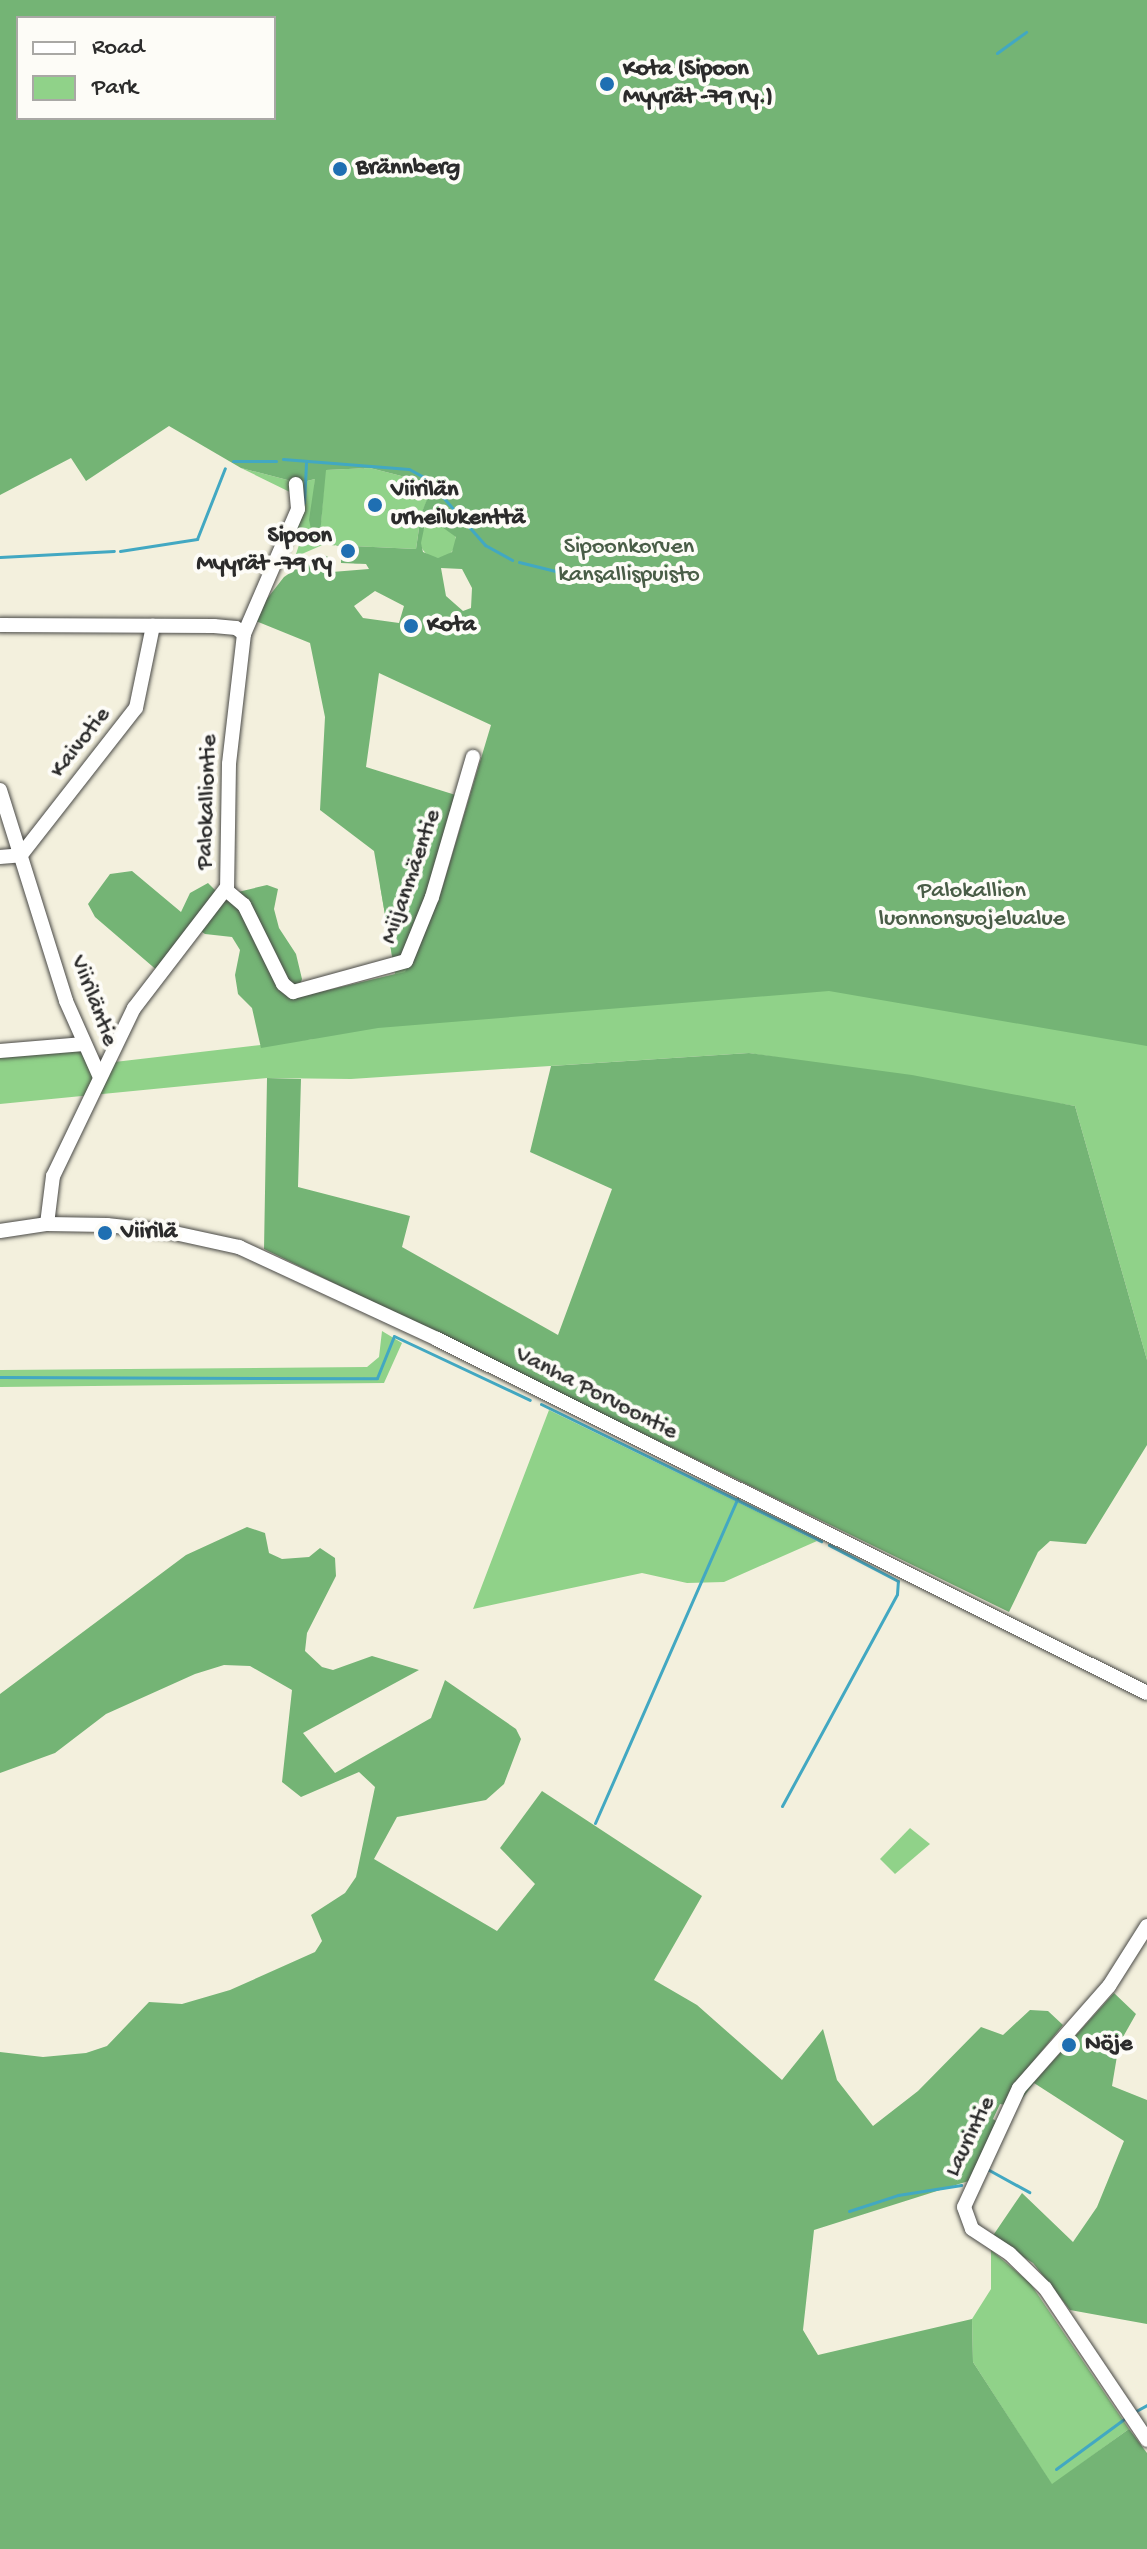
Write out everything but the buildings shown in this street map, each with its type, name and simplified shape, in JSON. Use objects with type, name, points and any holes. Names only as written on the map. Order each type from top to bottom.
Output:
[{"type":"street","name":"Palokalliontie","points":[[99,1075],[138,1001],[226,890],[229,764],[244,634],[296,515],[301,496],[296,484]]},
{"type":"street","points":[[0,625],[236,628],[244,634]]},
{"type":"street","name":"Kaivotie","points":[[21,855],[136,708],[153,626]]},
{"type":"street","name":"Miijanmäentie","points":[[226,890],[244,905],[283,984],[293,992],[406,961],[432,897],[473,757]]},
{"type":"street","name":"Viiriläntie","points":[[0,790],[84,1044],[99,1075],[53,1176],[47,1224]]},
{"type":"street","points":[[0,857],[21,855]]},
{"type":"street","points":[[0,1051],[84,1044]]},
{"type":"street","name":"Vanha Porvoontie","points":[[0,1231],[47,1224],[170,1232],[239,1247],[397,1319],[1147,1693]]},
{"type":"street","name":"Laurintie","points":[[1147,1926],[1109,1986],[1019,2088],[964,2207],[972,2229],[1010,2254],[1045,2288],[1147,2440]]},
{"type":"green space","name":"Sipoonkorven kansallispuisto","points":[[0,0],[1147,0],[1147,1046],[829,991],[378,1028],[261,1048],[252,1008],[238,994],[235,975],[240,950],[232,937],[205,934],[195,927],[159,972],[95,917],[88,904],[110,874],[132,871],[181,912],[190,893],[208,883],[221,896],[267,885],[278,889],[274,909],[279,928],[296,954],[302,979],[296,998],[405,972],[438,902],[491,725],[379,673],[366,767],[462,797],[411,954],[394,967],[374,851],[320,810],[325,717],[310,643],[251,619],[284,577],[321,554],[333,559],[332,572],[369,569],[366,564],[341,563],[341,547],[335,545],[416,549],[421,514],[431,490],[429,483],[370,468],[326,470],[320,535],[329,543],[313,538],[309,520],[315,479],[299,483],[241,468],[169,426],[86,481],[71,458],[0,495]],"holes":[[[435,522],[456,537],[452,552],[438,558],[423,552],[421,543],[425,524]],[[441,568],[462,569],[472,588],[471,608],[463,611],[446,596]],[[375,591],[404,606],[399,623],[363,618],[354,606]]]},
{"type":"green space","points":[[241,468],[299,483],[315,479],[313,537],[327,543],[295,557],[302,536],[296,533],[288,546],[298,496]]},
{"type":"green space","name":"Viirilän urheilukenttä","points":[[370,468],[429,483],[432,490],[421,514],[416,549],[330,545],[320,535],[325,470]]},
{"type":"green space","points":[[438,522],[450,528],[456,540],[450,552],[438,558],[426,552],[420,540],[426,528]]},
{"type":"green space","name":"Palokallion luonnonsuojelualue","points":[[1147,760],[1147,1360],[1075,1106],[749,1053],[351,1079],[267,1078],[0,1104],[0,1051],[84,1044],[99,1075],[106,1063],[313,1039],[295,998],[395,974],[380,885],[560,892]]},
{"type":"green space","points":[[749,1053],[912,1075],[1075,1106],[1147,1360],[1147,1445],[1086,1544],[1050,1541],[1038,1552],[1009,1612],[264,1249],[267,1078],[301,1079],[298,1187],[410,1216],[402,1247],[558,1335],[612,1189],[530,1152],[551,1066]]},
{"type":"green space","points":[[382,1331],[402,1343],[384,1383],[0,1387],[0,1370],[367,1367],[379,1357]]},
{"type":"green space","points":[[549,1410],[817,1541],[724,1582],[687,1583],[642,1573],[473,1609]]},
{"type":"green space","points":[[247,1527],[265,1533],[269,1553],[282,1559],[309,1557],[320,1548],[335,1558],[336,1576],[307,1633],[305,1651],[322,1667],[333,1670],[372,1656],[419,1670],[303,1733],[335,1773],[431,1718],[445,1680],[516,1729],[521,1739],[504,1784],[486,1800],[397,1817],[374,1859],[497,1931],[535,1884],[500,1848],[542,1791],[702,1896],[654,1980],[697,2005],[782,2080],[823,2029],[837,2080],[873,2126],[918,2091],[981,2027],[1003,2035],[1030,2010],[1048,2011],[1063,2025],[1022,2075],[1034,2082],[1114,1993],[1136,2014],[1119,2044],[1112,2086],[1147,2100],[1147,2324],[1070,2310],[1033,2263],[992,2237],[1022,2193],[1073,2242],[1097,2207],[1124,2141],[1034,2083],[1016,2107],[1000,2104],[993,2119],[1005,2127],[978,2178],[814,2230],[803,2330],[818,2355],[972,2319],[973,2362],[1052,2484],[1129,2429],[1147,2453],[1147,2549],[0,2549],[0,2052],[43,2057],[86,2053],[107,2046],[149,2002],[182,2004],[230,1990],[315,1952],[322,1941],[311,1915],[345,1893],[356,1877],[375,1787],[359,1772],[301,1797],[282,1782],[292,1690],[250,1666],[224,1665],[195,1674],[106,1714],[55,1753],[0,1773],[0,1694],[186,1555]]},
{"type":"green space","points":[[910,1828],[930,1844],[895,1874],[880,1859]]},
{"type":"green space","points":[[991,2250],[1030,2283],[1129,2429],[1052,2485],[973,2362],[972,2319],[991,2289]]},
{"type":"waterway","points":[[997,53],[1026,32]]},
{"type":"waterway","points":[[283,459],[409,469],[427,479],[485,545],[512,560]]},
{"type":"waterway","points":[[233,461],[276,461]]},
{"type":"waterway","points":[[304,503],[306,463]]},
{"type":"waterway","points":[[120,551],[197,539],[225,468]]},
{"type":"waterway","points":[[0,557],[114,551]]},
{"type":"waterway","points":[[519,562],[568,574],[590,571],[696,582]]},
{"type":"waterway","points":[[0,1377],[377,1378],[394,1336],[530,1400]]},
{"type":"waterway","points":[[541,1404],[821,1541]]},
{"type":"waterway","points":[[595,1823],[737,1499]]},
{"type":"waterway","points":[[782,1806],[897,1594],[898,1581],[829,1545]]},
{"type":"waterway","points":[[989,2170],[1029,2192]]},
{"type":"waterway","points":[[849,2211],[898,2195],[961,2185]]},
{"type":"waterway","points":[[1136,2411],[1147,2405]]},
{"type":"waterway","points":[[1056,2469],[1124,2419]]},
{"type":"place","name":"Kota (Sipoon Myyrät -79 ry.)","points":[[607,84]]},
{"type":"place","name":"Brännberg","points":[[340,169]]},
{"type":"place","name":"Viirilän urheilukenttä","points":[[375,505]]},
{"type":"place","name":"Sipoon Myyrät -79 ry","points":[[348,551]]},
{"type":"place","name":"Kota","points":[[411,626]]},
{"type":"place","name":"Viirilä","points":[[105,1233]]},
{"type":"place","name":"Nöje","points":[[1069,2045]]}]
